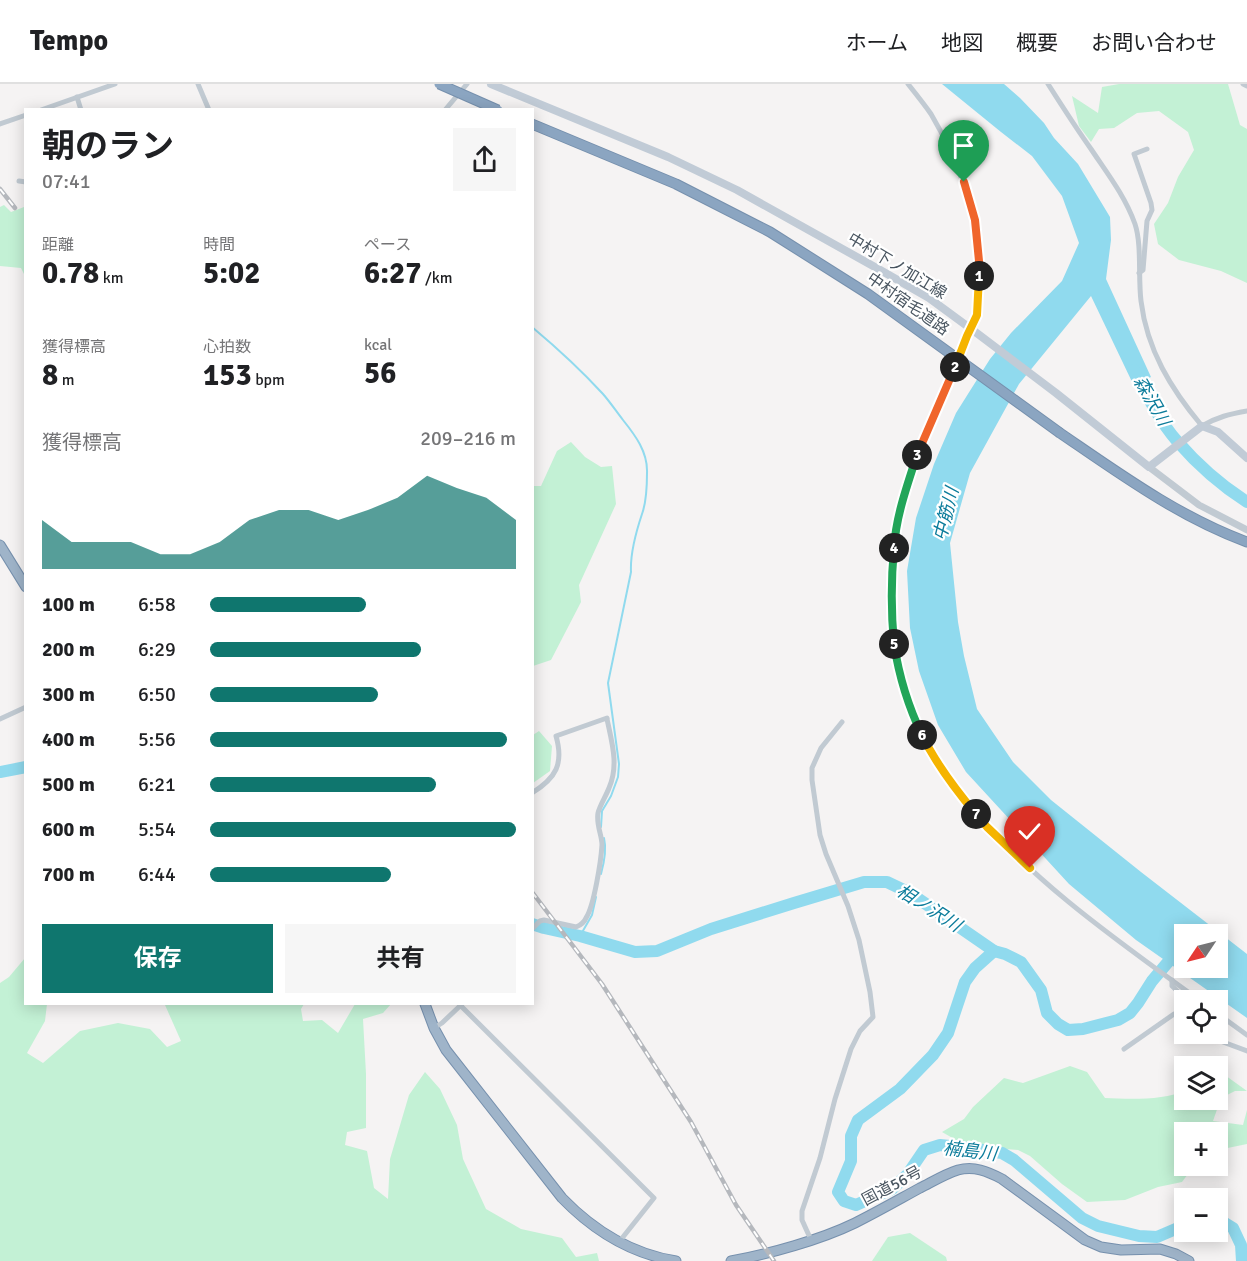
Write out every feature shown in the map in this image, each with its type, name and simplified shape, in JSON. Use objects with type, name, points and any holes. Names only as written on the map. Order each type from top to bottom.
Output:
[{"type":"highway","points":[[439,84],[493,108]]},
{"type":"highway","name":"中村宿毛道路","points":[[534,125],[676,184],[770,232],[868,294],[1060,433],[1159,499],[1247,542]]},
{"type":"highway","points":[[0,545],[24,584]]},
{"type":"highway","points":[[425,1005],[446,1050],[576,1213],[619,1242],[639,1252],[676,1261]]},
{"type":"highway","name":"国道56号","points":[[731,1261],[811,1240],[852,1224],[940,1178],[958,1170],[973,1168],[987,1171],[1002,1179],[1085,1240],[1101,1247],[1121,1250],[1160,1249],[1189,1261]]},
{"type":"main road","name":"中村下ノ加江線","points":[[491,84],[668,157],[737,190],[929,298],[1056,393],[1149,467]]},
{"type":"main road","points":[[1149,467],[1202,426],[1218,432],[1247,458]]},
{"type":"street","points":[[47,108],[115,84]]},
{"type":"street","points":[[198,84],[208,108]]},
{"type":"street","points":[[446,108],[467,84]]},
{"type":"street","points":[[908,84],[930,113],[964,182],[975,220],[979,261],[977,315],[919,451],[905,492],[895,535],[891,578],[891,614],[902,685],[910,711],[932,755],[952,785],[987,827],[1077,910],[1186,990]]},
{"type":"street","points":[[1048,84],[1117,188],[1136,226],[1141,301],[1148,336],[1174,391],[1202,426],[1213,419],[1247,411]]},
{"type":"street","points":[[1243,84],[1247,86]]},
{"type":"street","points":[[77,97],[80,108]]},
{"type":"street","points":[[0,124],[24,116]]},
{"type":"street","points":[[1139,273],[1143,270],[1147,220],[1152,210],[1134,154],[1147,149]]},
{"type":"street","points":[[1149,467],[1199,505],[1247,530]]},
{"type":"street","points":[[0,719],[24,708]]},
{"type":"street","points":[[534,792],[554,776],[559,747],[556,736],[607,719],[615,768],[598,813],[598,827],[602,843],[599,870],[587,918],[576,927],[544,920],[534,927]]},
{"type":"street","points":[[811,1240],[802,1220],[802,1211],[820,1158],[851,1049],[860,1031],[873,1017],[859,940],[846,899],[820,835],[812,780],[812,768],[821,748],[842,722]]},
{"type":"street","points":[[1172,980],[1172,986],[1176,990]]},
{"type":"street","points":[[434,1028],[460,1005]]},
{"type":"street","points":[[462,1005],[654,1198],[619,1242]]},
{"type":"street","points":[[1124,1049],[1174,1014]]},
{"type":"street","points":[[1228,1021],[1247,1035]]},
{"type":"street","points":[[1226,1044],[1247,1052]]},
{"type":"green space","points":[[1119,84],[1228,84],[1240,125],[1247,129],[1247,283],[1221,271],[1179,260],[1158,244],[1154,224],[1168,203],[1178,177],[1194,150],[1188,132],[1159,111],[1137,113],[1114,128],[1099,129],[1091,142],[1079,126],[1072,96],[1098,113],[1102,87]]},
{"type":"green space","points":[[4,205],[11,212],[24,207],[24,274],[21,268],[0,266],[0,207]]},
{"type":"green space","points":[[571,442],[585,457],[601,467],[612,466],[616,504],[579,585],[581,602],[551,660],[534,666],[534,486],[541,486],[557,451]]},
{"type":"green space","points":[[539,731],[552,746],[550,771],[534,782],[534,734]]},
{"type":"green space","points":[[24,959],[24,1005],[47,1005],[45,1021],[27,1053],[43,1063],[80,1031],[118,1023],[150,1029],[167,1047],[181,1041],[165,1005],[303,1005],[301,1009],[303,1021],[322,1020],[338,1033],[354,1005],[390,1005],[383,1013],[363,1019],[366,1128],[347,1132],[345,1145],[367,1151],[374,1188],[388,1199],[390,1159],[409,1095],[425,1072],[440,1089],[457,1125],[463,1159],[486,1209],[521,1229],[562,1238],[576,1257],[597,1253],[599,1261],[0,1261],[0,983],[9,977]]},
{"type":"green space","points":[[1070,1066],[1087,1072],[1105,1098],[1157,1098],[1174,1095],[1174,1110],[1217,1110],[1213,1121],[1220,1122],[1174,1122],[1174,1176],[1186,1176],[1182,1182],[1158,1187],[1125,1200],[1087,1202],[1030,1156],[1018,1150],[994,1148],[956,1140],[942,1132],[964,1119],[973,1107],[1004,1078],[1023,1083]]},
{"type":"green space","points":[[1228,1077],[1247,1091],[1235,1091],[1228,1094]]},
{"type":"green space","points":[[1247,1110],[1247,1144],[1228,1148],[1228,1123],[1243,1125]]},
{"type":"green space","points":[[910,1233],[946,1257],[947,1261],[872,1261],[888,1237]]},
{"type":"water","name":"中筋川","points":[[942,84],[1004,84],[1044,123],[1054,138],[1078,164],[1110,217],[1111,240],[1106,279],[1151,377],[1134,386],[1091,296],[1019,384],[970,473],[950,543],[958,622],[977,709],[1013,762],[1051,800],[1208,924],[1174,924],[1174,967],[1136,940],[1069,884],[966,772],[938,725],[919,671],[910,628],[907,571],[916,518],[934,464],[956,413],[990,359],[1011,333],[1062,281],[1079,243],[1062,196],[1032,156]]},
{"type":"water","points":[[1228,939],[1247,954],[1247,1018],[1228,1005],[1228,990],[1207,990],[1190,978],[1228,978]]},
{"type":"waterway","points":[[534,329],[569,359],[606,397],[636,438],[647,465],[644,504],[631,557],[631,572],[608,683],[619,764],[618,777],[602,811],[601,827]]},
{"type":"waterway","name":"森沢川","points":[[1134,370],[1159,416],[1177,441],[1210,474],[1247,502]]},
{"type":"waterway","name":"相ノ沢川","points":[[0,772],[24,767]]},
{"type":"waterway","points":[[601,874],[605,852],[604,838]]},
{"type":"waterway","name":"相ノ沢川","points":[[534,925],[635,952],[657,951],[711,929],[794,903],[864,882],[887,882],[910,893],[994,951],[1021,962],[1041,990],[1047,1013],[1068,1030],[1083,1029],[1118,1020],[1130,1013],[1152,981],[1174,955]]},
{"type":"waterway","points":[[580,936],[592,915],[596,897]]},
{"type":"waterway","name":"楠島川","points":[[994,951],[975,968],[965,982],[948,1033],[933,1055],[900,1089],[858,1120],[851,1136],[851,1161],[838,1192],[844,1201],[856,1205],[892,1189],[907,1175],[924,1150],[940,1145],[969,1148],[1002,1153],[1014,1160],[1082,1218],[1098,1226],[1139,1236],[1157,1237],[1174,1230]]},
{"type":"waterway","name":"楠島川","points":[[1228,1225],[1233,1228],[1241,1245],[1242,1261]]},
{"type":"railway","points":[[0,189],[15,208]]},
{"type":"railway","points":[[534,895],[602,984],[691,1122],[736,1205],[774,1261]]},
{"type":"route","points":[[964,182],[975,220],[979,261],[977,315],[919,451],[905,492],[895,535],[891,578],[891,614],[899,676],[910,711],[932,755],[952,785],[987,827],[1030,868]]}]
